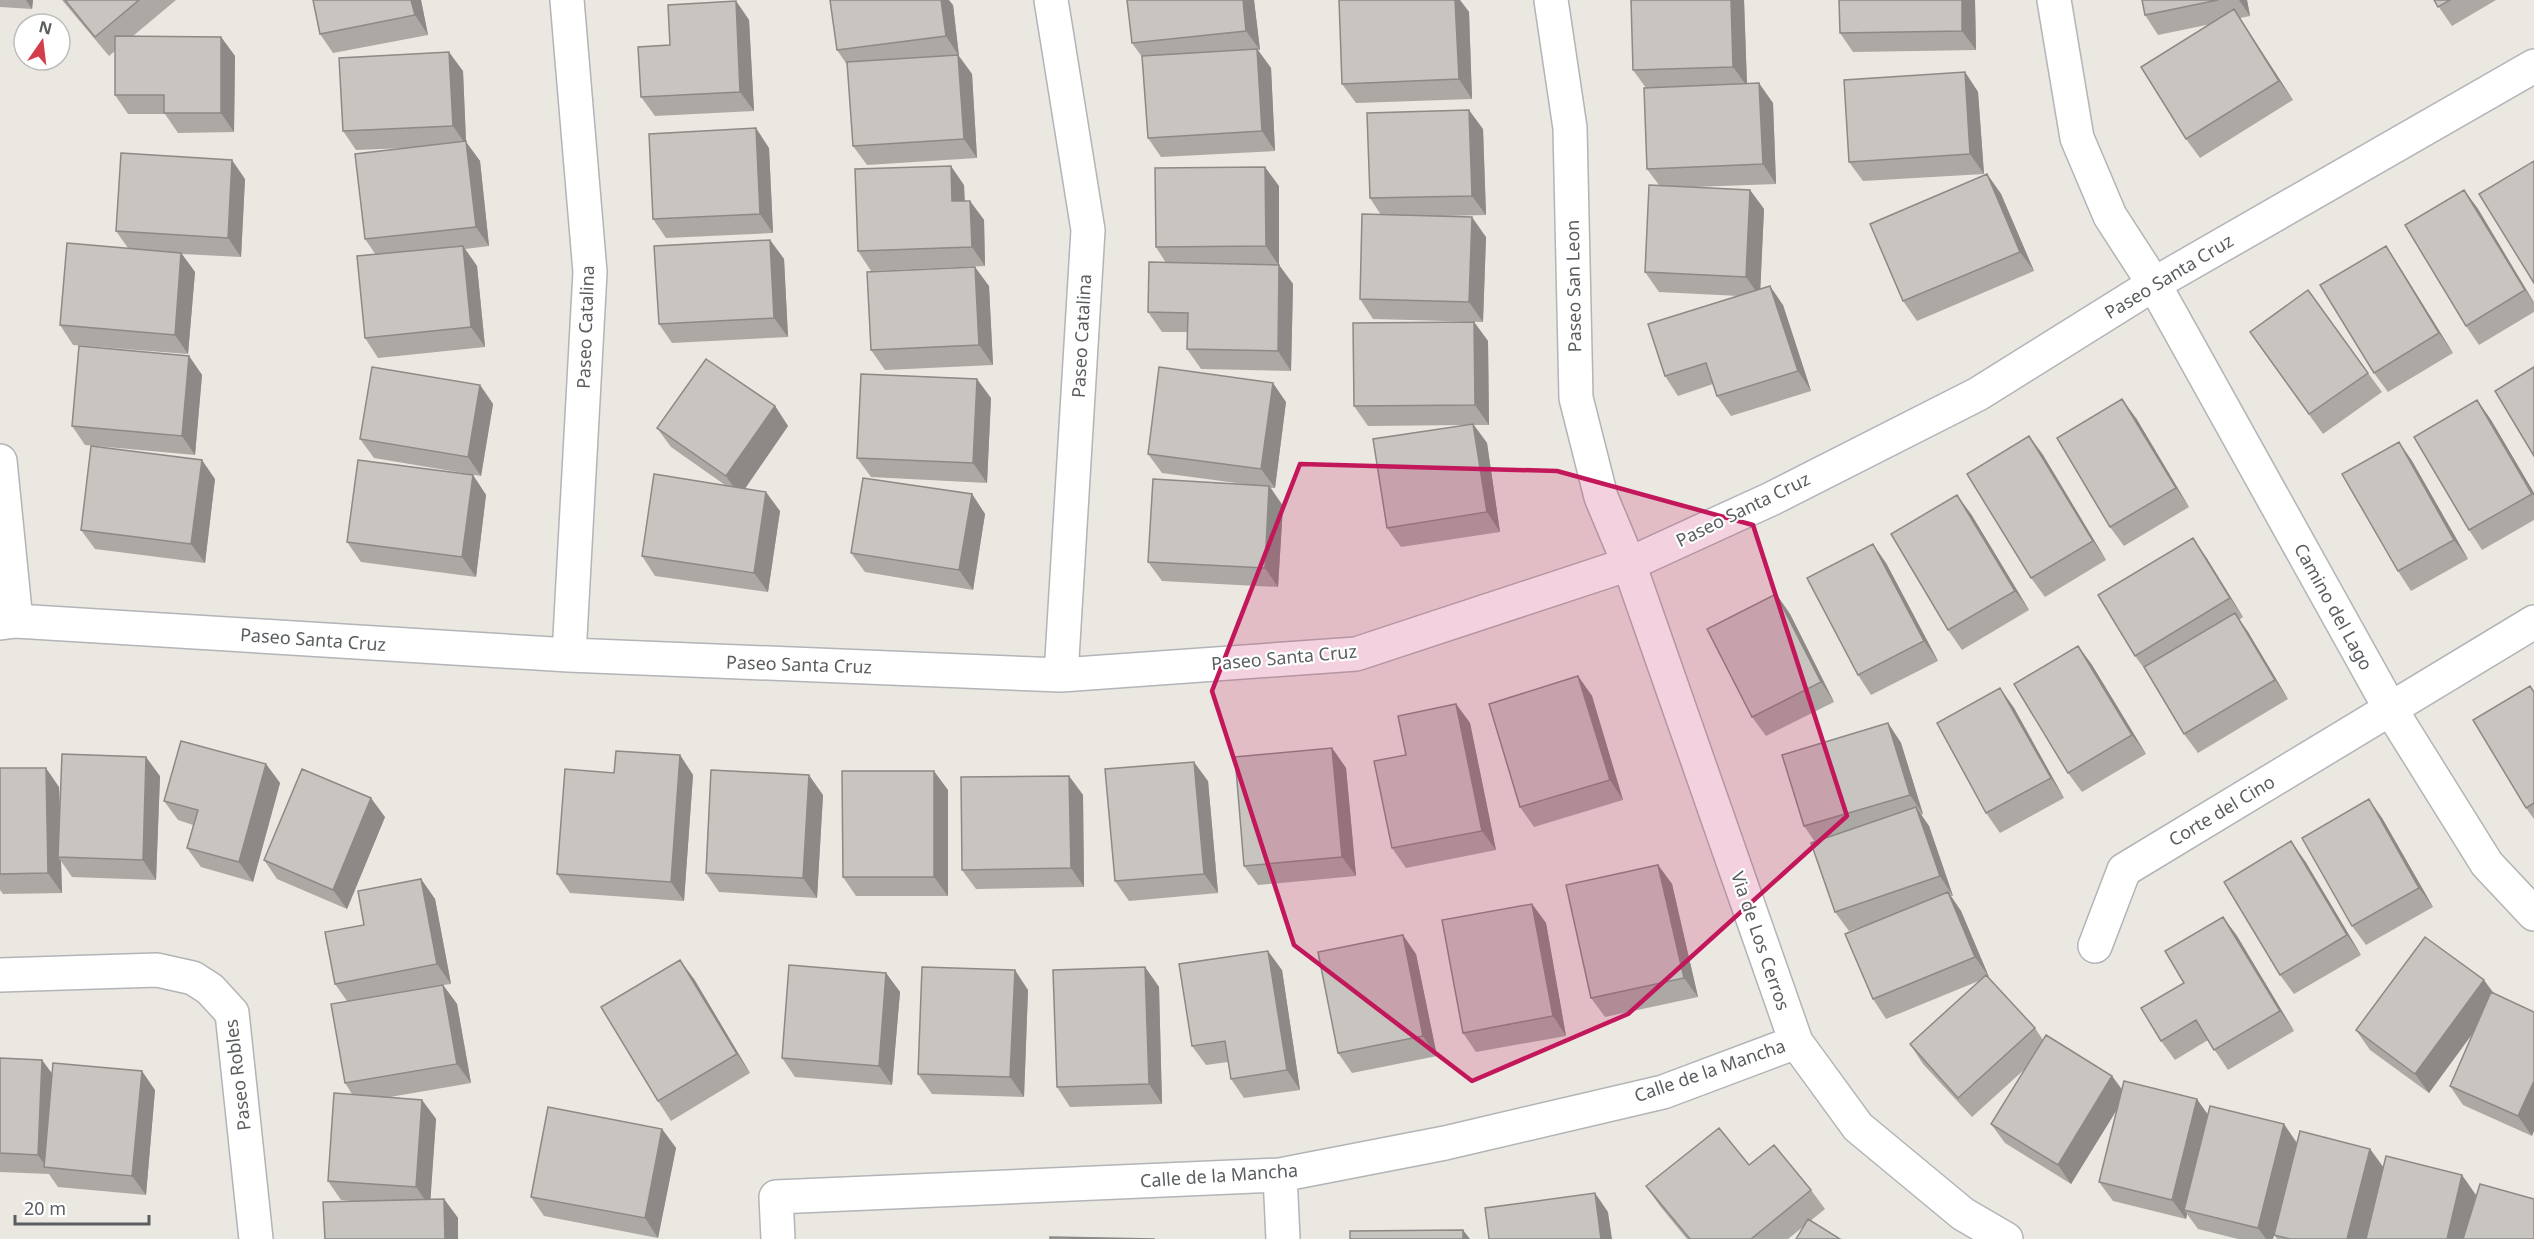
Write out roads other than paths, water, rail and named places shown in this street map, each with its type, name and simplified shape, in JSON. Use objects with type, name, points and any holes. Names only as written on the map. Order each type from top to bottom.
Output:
[{"type":"street","name":"Paseo Catalina","points":[[567,0],[590,272],[569,656]]},
{"type":"street","name":"Paseo Catalina","points":[[1051,0],[1088,230],[1061,675]]},
{"type":"street","name":"Paseo San Leon","points":[[1551,0],[1570,128],[1576,398],[1601,497],[1629,564]]},
{"type":"street","points":[[2054,0],[2077,138],[2110,216],[2154,284]]},
{"type":"street","name":"Paseo Santa Cruz","points":[[8,622],[569,656],[1061,675],[1356,654],[1629,564],[1771,499],[1978,394],[2154,284],[2534,66]]},
{"type":"street","name":"Camino del Lago","points":[[2154,284],[2391,710],[2487,864],[2534,914]]},
{"type":"street","points":[[0,461],[8,622]]},
{"type":"street","name":"Via de Los Cerros","points":[[1629,564],[1796,1042],[1858,1127],[1963,1214],[2006,1239]]},
{"type":"street","name":"Corte del Cino","points":[[2095,946],[2124,870],[2534,622]]},
{"type":"street","name":"Paseo Robles","points":[[0,975],[157,970],[193,978],[210,989],[232,1013],[256,1239]]},
{"type":"street","name":"Calle de la Mancha","points":[[778,1239],[776,1197],[1280,1175],[1445,1143],[1663,1092],[1796,1042]]},
{"type":"street","points":[[1280,1175],[1283,1239]]}]
